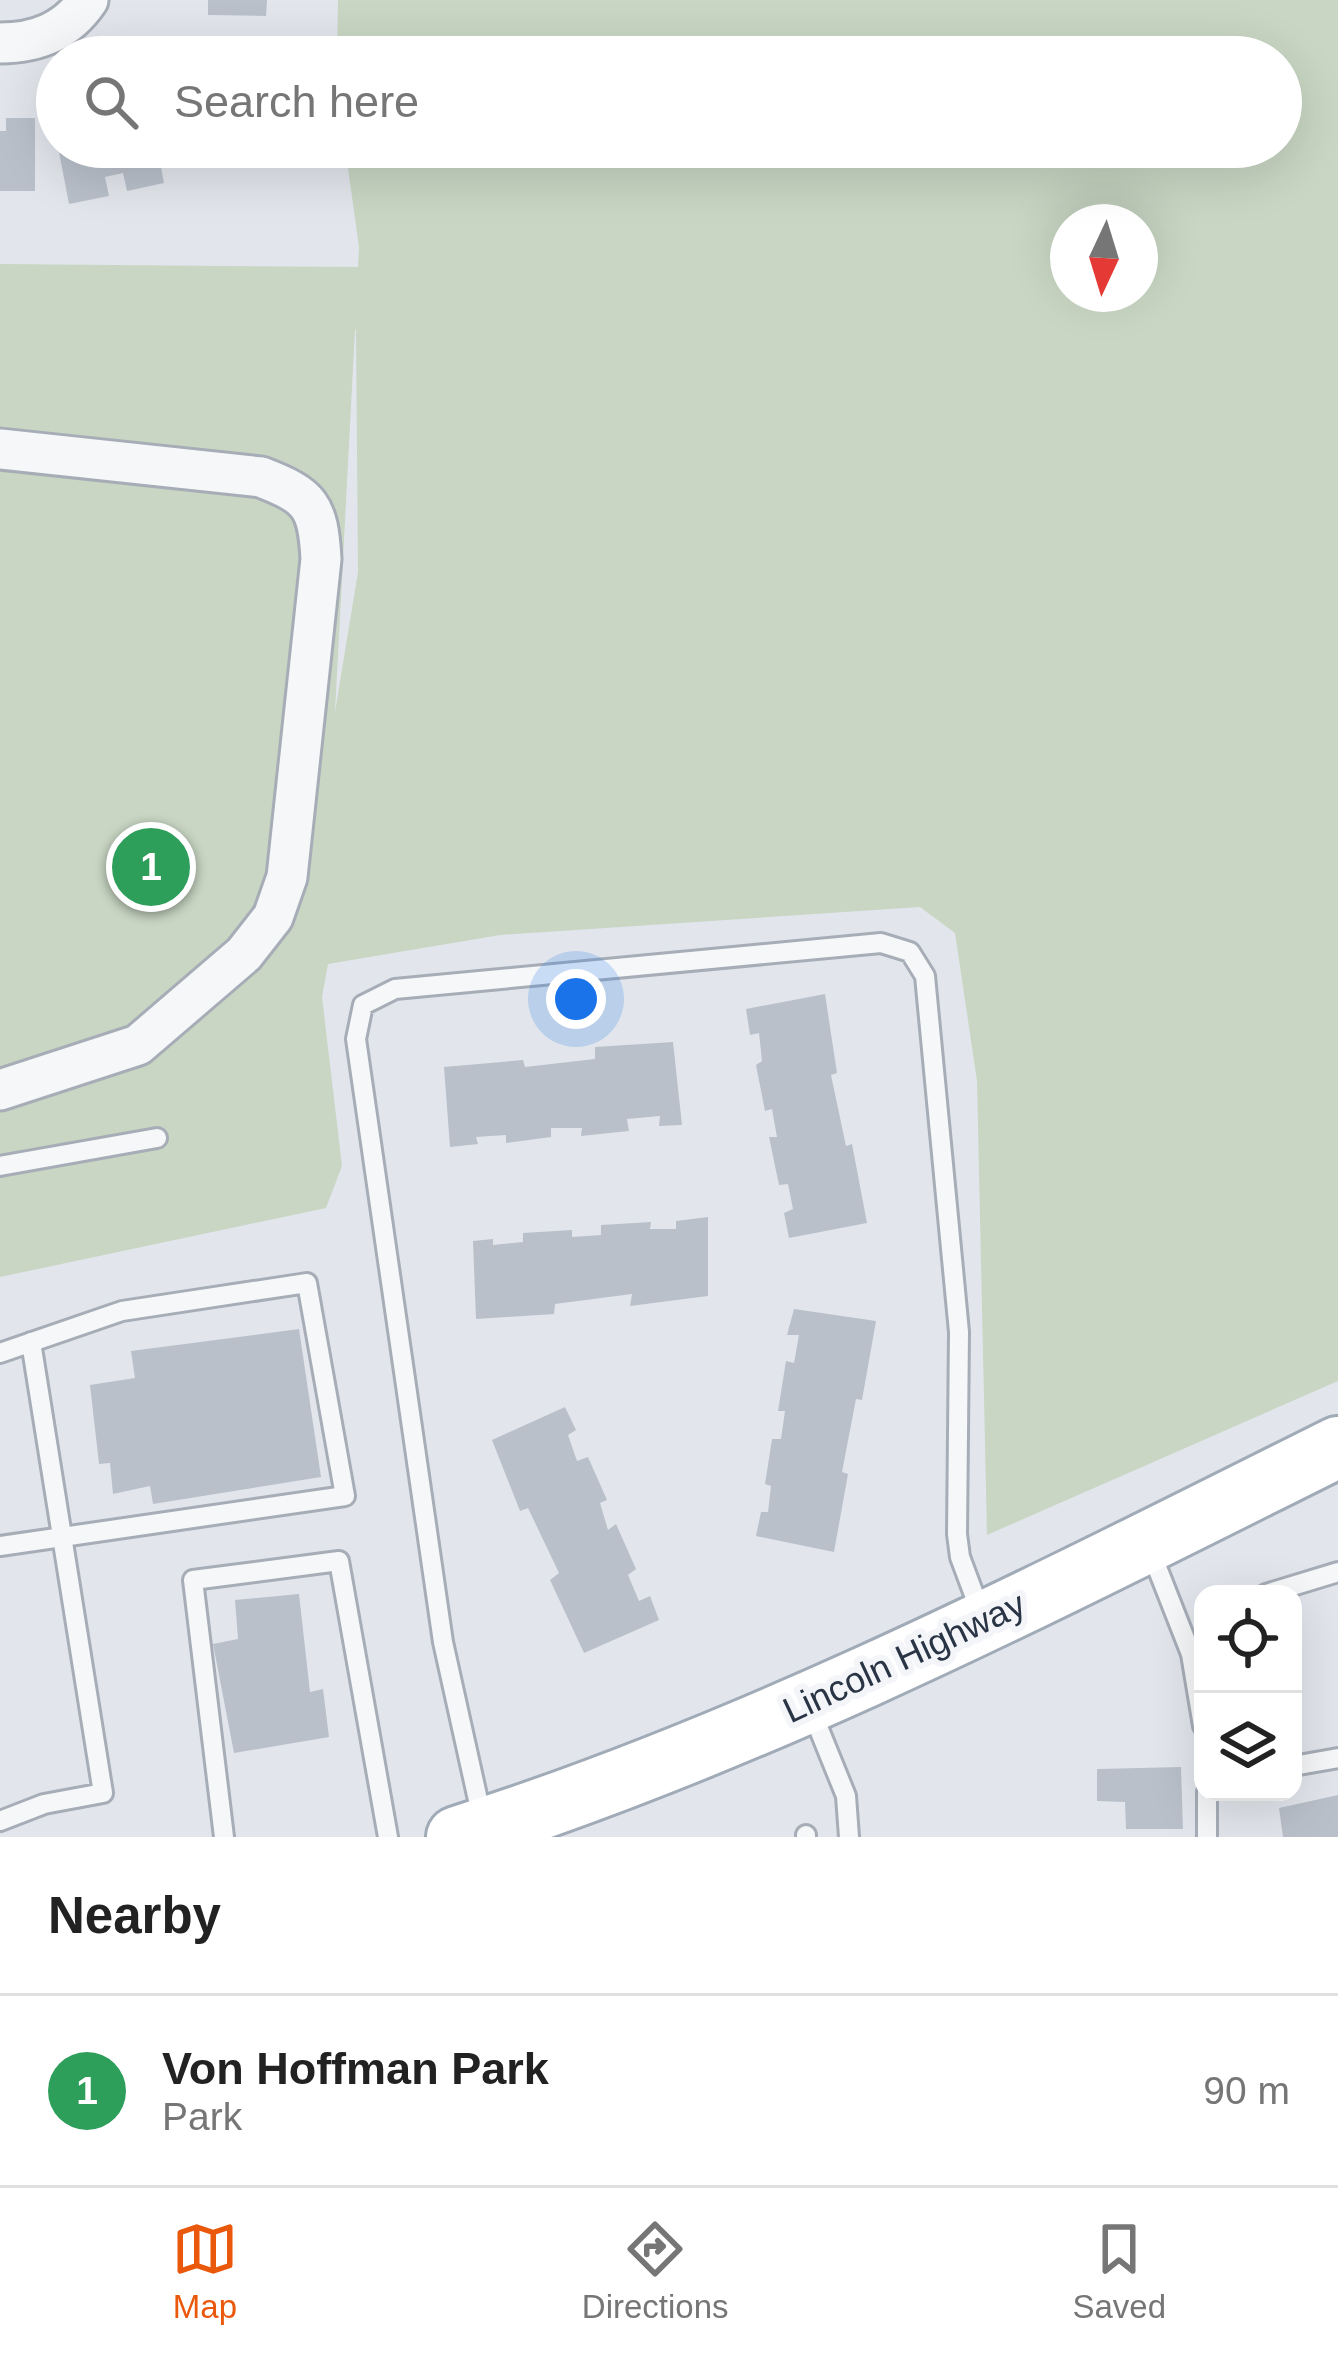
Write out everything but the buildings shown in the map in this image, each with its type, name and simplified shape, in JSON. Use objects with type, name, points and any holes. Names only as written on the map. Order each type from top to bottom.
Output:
[{"type":"main road","name":"Lincoln Highway","points":[[505,1824],[809,1702],[1338,1447]]},
{"type":"street","points":[[46,36],[63,27],[88,0]]},
{"type":"street","points":[[0,44],[36,40]]},
{"type":"street","points":[[0,449],[260,477],[292,489],[311,504],[320,529],[321,559],[287,877],[273,917],[244,954],[138,1045],[0,1090]]},
{"type":"lane","points":[[505,1824],[443,1642],[356,1039],[363,1005],[377,995],[418,987],[881,943],[910,952],[925,976],[959,1332],[957,1534],[966,1576],[984,1621]]},
{"type":"lane","points":[[0,1166],[157,1138]]},
{"type":"lane","points":[[0,1353],[122,1310],[307,1283],[345,1496],[0,1546]]},
{"type":"lane","points":[[9,1837],[0,1824],[44,1804],[103,1793],[32,1342]]},
{"type":"lane","points":[[1147,1542],[1191,1654],[1198,1693]]},
{"type":"lane","points":[[224,1837],[193,1580],[339,1561],[388,1837]]},
{"type":"lane","points":[[1295,1585],[1338,1572]]},
{"type":"lane","points":[[809,1702],[846,1796],[849,1837]]},
{"type":"lane","points":[[1302,1764],[1338,1758]]},
{"type":"lane","points":[[1207,1837],[1208,1801]]},
{"type":"green space","points":[[338,0],[1338,0],[1338,1381],[987,1535],[977,1081],[955,933],[920,907],[500,935],[328,964],[322,997],[342,1166],[326,1208],[0,1277],[0,264],[358,267],[348,168],[1302,168],[1302,36],[337,36]],"holes":[[[356,329],[358,572],[335,712],[355,330]]]},
{"type":"place","name":"Von Hoffman Park","points":[[151,867]]}]
